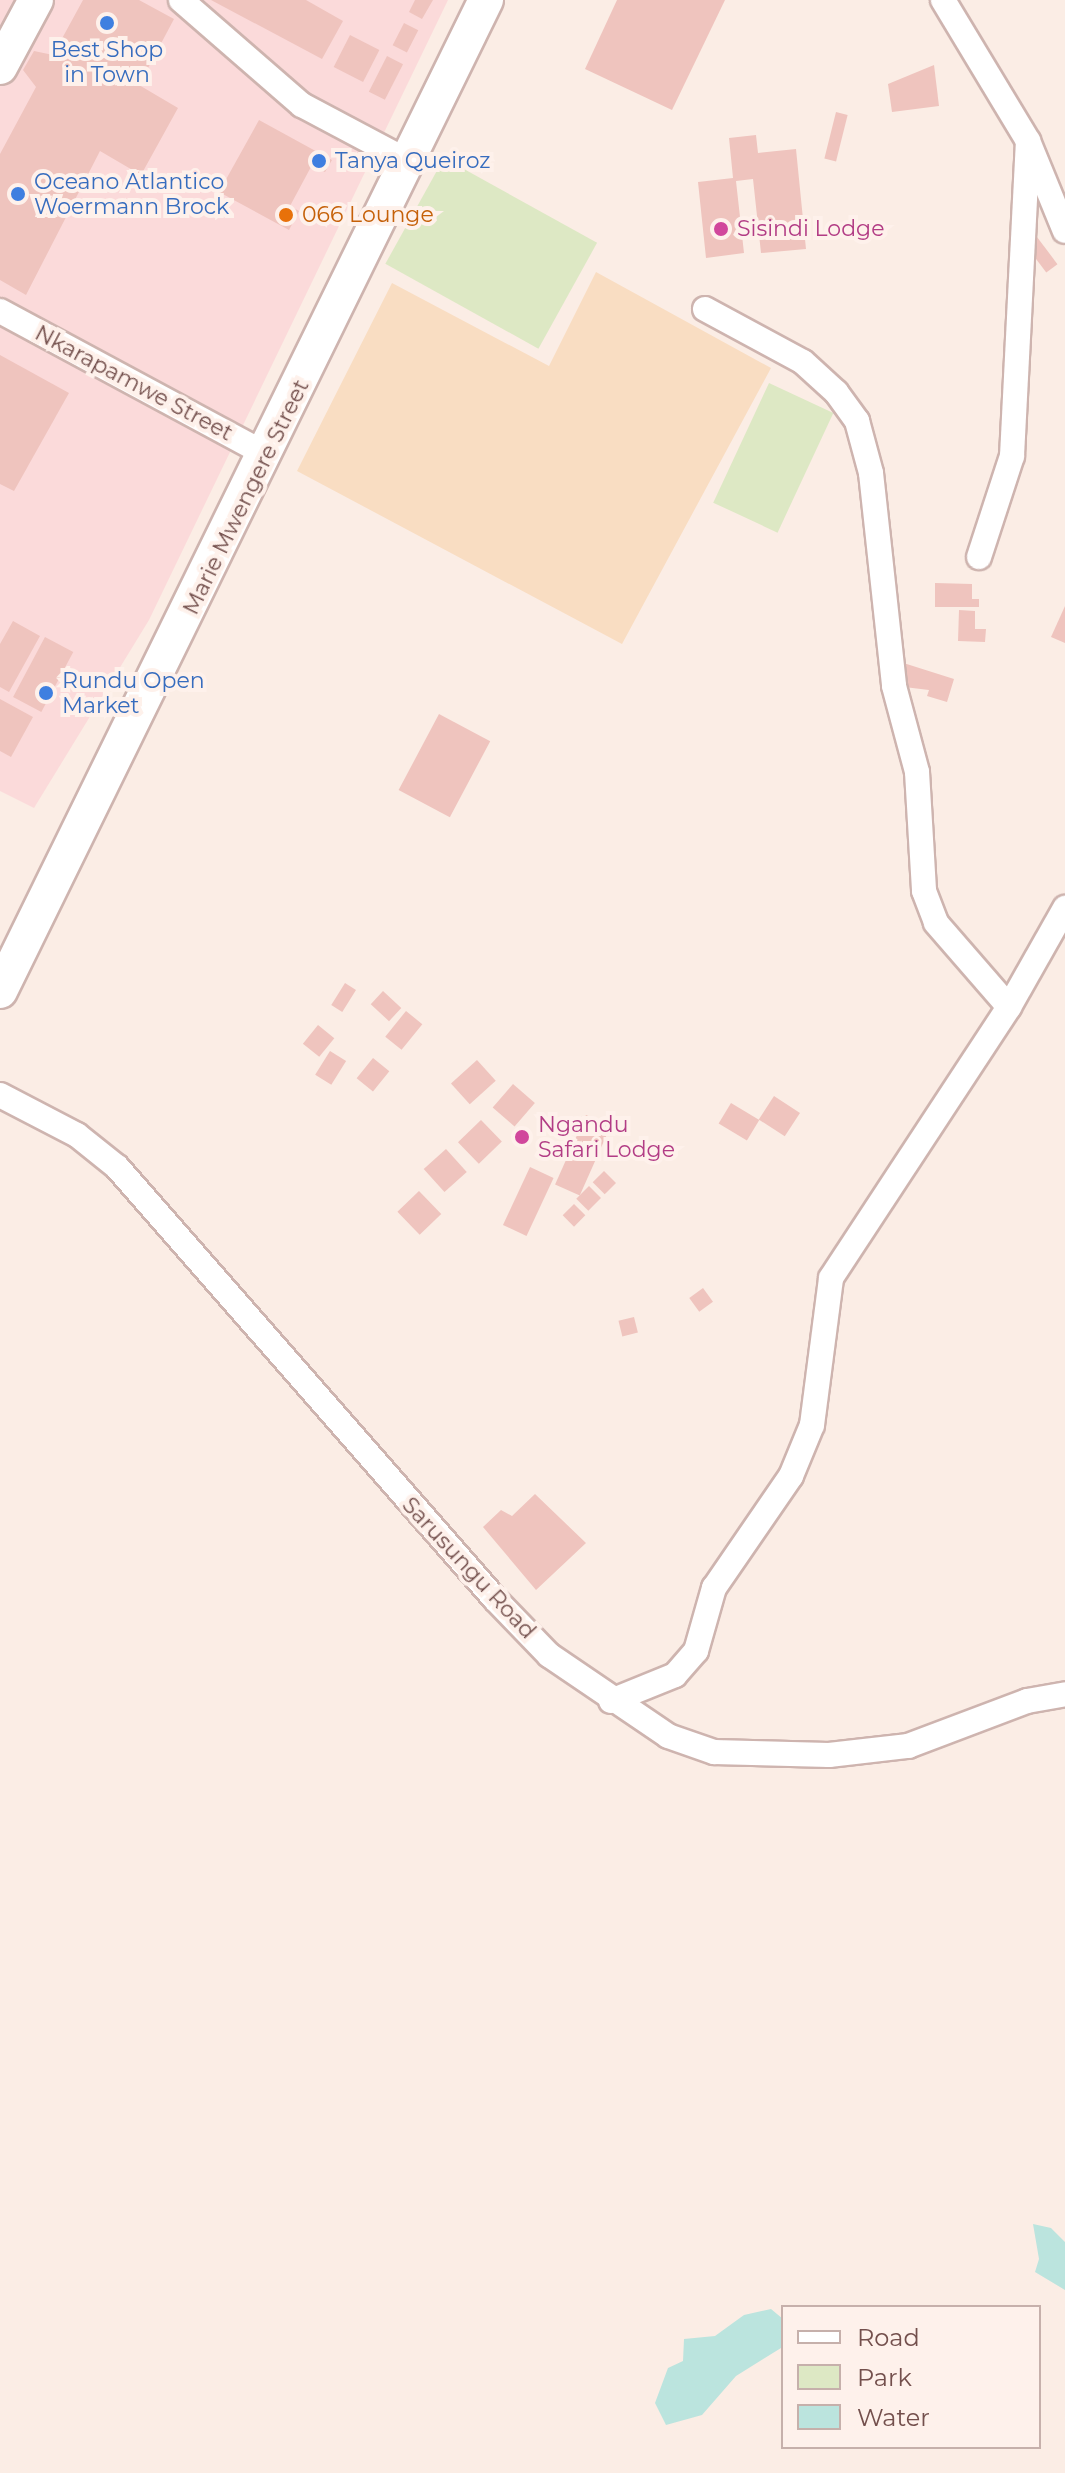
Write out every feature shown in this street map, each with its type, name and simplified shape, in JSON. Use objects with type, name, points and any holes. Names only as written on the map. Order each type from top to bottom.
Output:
[{"type":"main road","points":[[0,67],[36,0]]},
{"type":"main road","name":"Marie Mwengere Street","points":[[0,991],[88,804],[267,455],[486,0]]},
{"type":"street","points":[[181,0],[302,105],[409,162]]},
{"type":"street","points":[[943,0],[1028,141],[1065,231]]},
{"type":"street","points":[[979,557],[1012,456],[1028,141]]},
{"type":"street","points":[[705,309],[803,362],[836,392],[857,421],[871,473],[894,686],[917,772],[924,891],[936,923],[1009,1007]]},
{"type":"street","name":"Nkarapamwe Street","points":[[0,311],[267,455]]},
{"type":"street","points":[[611,1701],[675,1675],[696,1651],[714,1588],[791,1476],[812,1425],[831,1278],[1009,1007],[1065,908]]},
{"type":"street","name":"Sarusungu Road","points":[[0,1095],[77,1135],[117,1167],[495,1599],[549,1655],[611,1701],[668,1736],[714,1752],[775,1757],[908,1746],[1027,1701],[1065,1694]]},
{"type":"shaded area","points":[[0,0],[448,0],[149,620],[34,808],[0,791]]},
{"type":"green space","points":[[444,158],[597,243],[538,349],[385,264]]},
{"type":"green space","points":[[769,383],[833,413],[778,533],[713,503]]},
{"type":"sand","points":[[596,272],[771,368],[622,644],[297,471],[392,283],[549,366]]},
{"type":"water","points":[[1033,2224],[1051,2228],[1065,2242],[1065,2290],[1035,2272],[1039,2259]]},
{"type":"water","points":[[771,2309],[781,2317],[781,2348],[736,2376],[702,2415],[666,2425],[655,2403],[668,2368],[683,2361],[684,2339],[715,2336],[744,2315]]},
{"type":"building","points":[[83,0],[139,0],[174,19],[139,85],[178,108],[141,175],[100,151],[26,295],[0,280],[0,154],[36,87],[23,70],[34,51],[53,55]]},
{"type":"building","points":[[211,0],[306,0],[343,21],[322,59]]},
{"type":"building","points":[[415,0],[433,0],[422,19],[409,12]]},
{"type":"building","points":[[617,0],[725,0],[672,110],[585,69]]},
{"type":"building","points":[[404,23],[418,30],[407,53],[393,45]]},
{"type":"building","points":[[350,35],[379,50],[363,82],[334,67]]},
{"type":"building","points":[[387,56],[403,64],[385,100],[369,92]]},
{"type":"building","points":[[934,65],[939,106],[892,112],[888,84]]},
{"type":"building","points":[[836,112],[848,115],[836,161],[824,159]]},
{"type":"building","points":[[259,120],[332,160],[325,172],[312,165],[290,206],[299,211],[289,230],[219,192]]},
{"type":"building","points":[[756,135],[758,153],[796,149],[806,249],[761,253],[753,179],[736,181],[744,253],[706,258],[698,182],[733,178],[729,138]]},
{"type":"building","points":[[1037,237],[1057,264],[1046,273],[1026,245]]},
{"type":"building","points":[[0,355],[69,393],[14,491],[0,484]]},
{"type":"building","points":[[935,583],[972,584],[972,599],[979,599],[979,607],[935,607]]},
{"type":"building","points":[[1065,606],[1065,643],[1051,637]]},
{"type":"building","points":[[959,610],[975,611],[975,629],[986,629],[985,642],[958,641]]},
{"type":"building","points":[[13,621],[40,636],[9,692],[0,687],[0,644]]},
{"type":"building","points":[[45,637],[73,652],[41,712],[13,697]]},
{"type":"building","points":[[894,660],[954,679],[947,702],[927,696],[929,690],[896,686]]},
{"type":"building","points":[[0,699],[33,717],[11,757],[0,751]]},
{"type":"building","points":[[439,714],[490,741],[450,817],[399,790]]},
{"type":"building","points":[[345,983],[356,990],[342,1012],[331,1005]]},
{"type":"building","points":[[383,991],[401,1008],[389,1021],[371,1004]]},
{"type":"building","points":[[406,1011],[422,1024],[402,1050],[385,1037]]},
{"type":"building","points":[[318,1025],[334,1038],[319,1057],[303,1044]]},
{"type":"building","points":[[330,1051],[346,1061],[331,1085],[315,1075]]},
{"type":"building","points":[[373,1058],[389,1071],[373,1091],[357,1078]]},
{"type":"building","points":[[477,1060],[496,1081],[470,1104],[451,1083]]},
{"type":"building","points":[[513,1084],[535,1103],[515,1126],[493,1107]]},
{"type":"building","points":[[774,1096],[800,1113],[785,1136],[759,1119]]},
{"type":"building","points":[[731,1103],[759,1120],[747,1141],[719,1124]]},
{"type":"building","points":[[586,1115],[611,1126],[580,1195],[555,1184]]},
{"type":"building","points":[[481,1120],[502,1142],[479,1164],[458,1142]]},
{"type":"building","points":[[446,1149],[467,1172],[444,1192],[424,1169]]},
{"type":"building","points":[[530,1167],[554,1178],[527,1236],[503,1225]]},
{"type":"building","points":[[604,1171],[616,1183],[605,1194],[593,1182]]},
{"type":"building","points":[[589,1186],[601,1198],[588,1211],[576,1199]]},
{"type":"building","points":[[419,1191],[441,1214],[420,1235],[397,1212]]},
{"type":"building","points":[[574,1204],[585,1215],[574,1227],[563,1215]]},
{"type":"building","points":[[703,1288],[713,1302],[699,1312],[689,1298]]},
{"type":"building","points":[[634,1317],[638,1333],[622,1336],[618,1321]]},
{"type":"building","points":[[535,1494],[586,1543],[536,1590],[483,1527],[501,1510],[512,1516]]},
{"type":"place","name":"Best Shop in Town","points":[[107,23]]},
{"type":"place","name":"Tanya Queiroz","points":[[319,161]]},
{"type":"place","name":"Oceano Atlantico Woermann Brock","points":[[18,194]]},
{"type":"place","name":"066 Lounge","points":[[286,215]]},
{"type":"place","name":"Sisindi Lodge","points":[[721,229]]},
{"type":"place","name":"Rundu Open Market","points":[[46,693]]},
{"type":"place","name":"Ngandu Safari Lodge","points":[[522,1137]]}]
